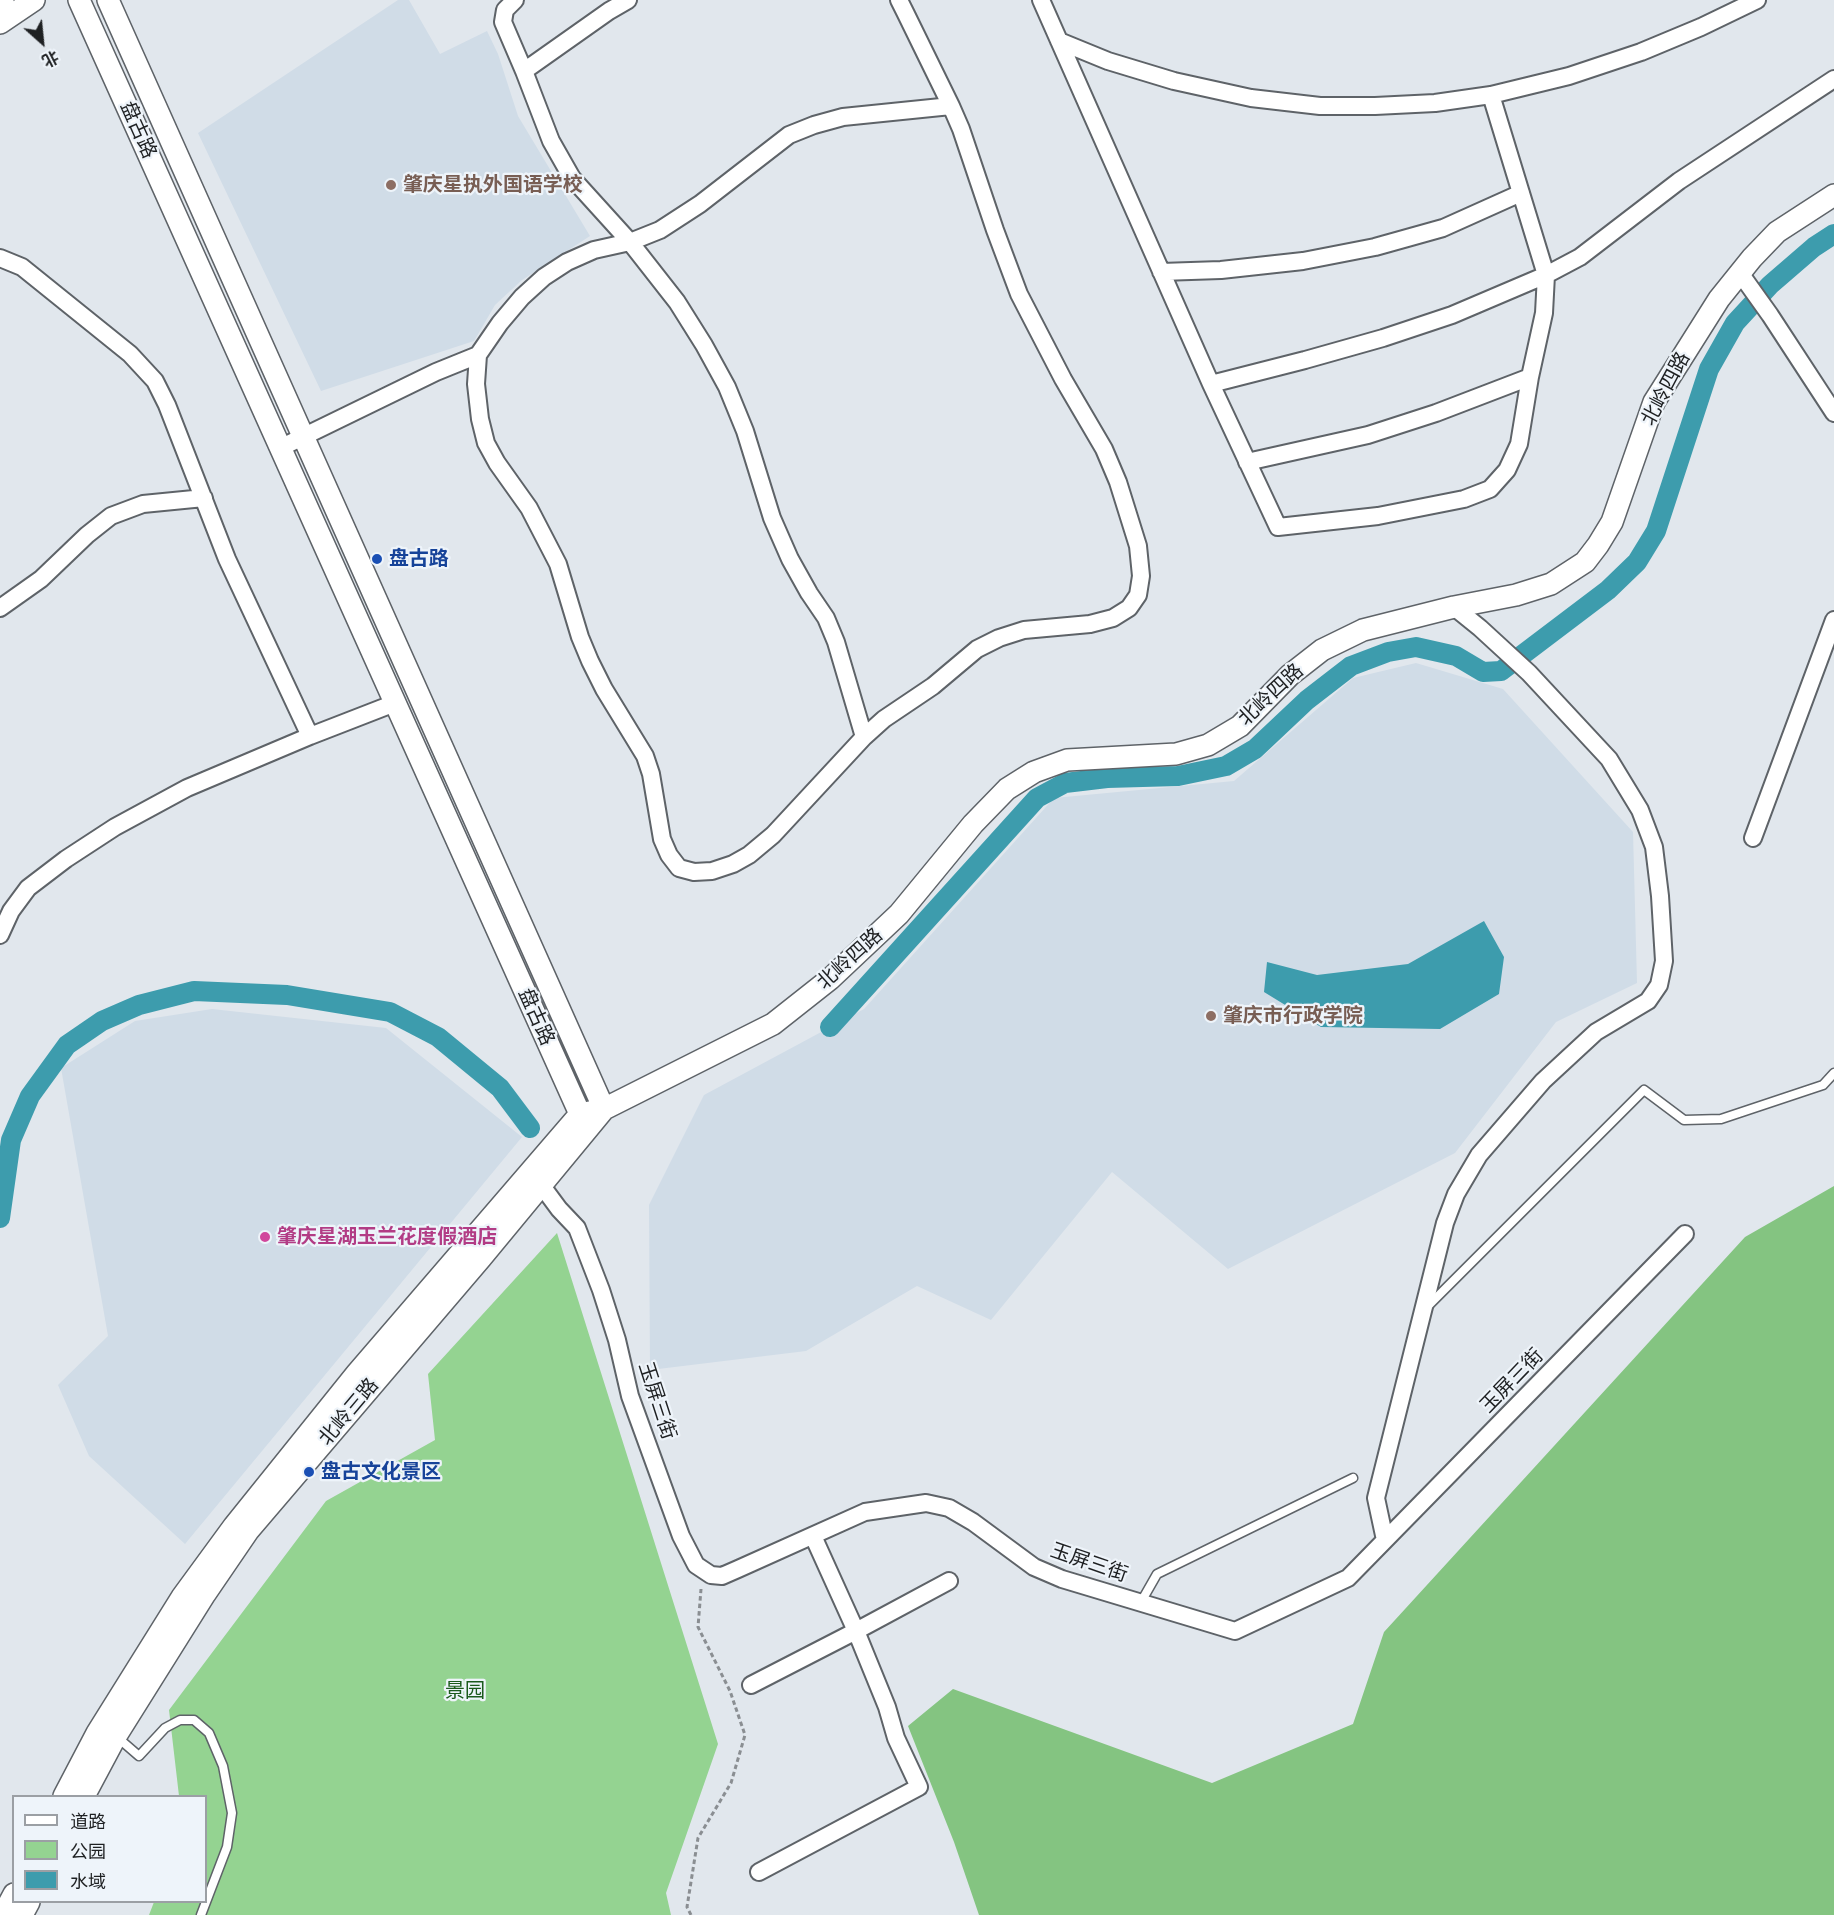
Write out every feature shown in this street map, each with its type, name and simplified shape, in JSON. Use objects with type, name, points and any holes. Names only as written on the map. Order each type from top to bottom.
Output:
[{"type":"street","points":[[0,23],[34,0]]},
{"type":"street","name":"盘古路","points":[[79,0],[580,1114]]},
{"type":"street","name":"盘古路","points":[[108,0],[604,1109]]},
{"type":"street","points":[[515,0],[505,10],[503,22],[551,141],[572,178],[630,242],[677,302],[727,387],[745,431],[772,518],[790,559],[826,618],[836,642],[864,737]]},
{"type":"street","points":[[524,71],[628,0]]},
{"type":"street","points":[[898,0],[951,106],[976,169],[995,230],[1019,294],[1104,449],[1118,482],[1138,546],[1141,576],[1138,595],[1129,609],[1113,618],[1090,624],[1024,630],[999,638],[977,649],[933,686],[884,719],[864,737],[773,835],[749,855],[733,864],[712,871],[694,872],[680,868],[669,855],[662,839],[651,774],[645,756],[604,689],[590,661],[580,637],[558,564],[529,508],[496,463],[486,443],[477,396],[478,356],[500,322],[544,277],[567,262],[594,250],[630,242],[660,230],[700,204],[789,135],[843,117],[951,106]]},
{"type":"street","points":[[1059,41],[1108,61],[1174,81],[1251,98],[1320,106],[1435,103],[1491,94],[1569,76],[1641,52],[1757,0]]},
{"type":"street","points":[[1045,2],[1059,41],[1161,272],[1278,527],[1378,516],[1464,499],[1490,489],[1507,471],[1519,444],[1544,313],[1546,275],[1491,94]]},
{"type":"street","points":[[1211,384],[1393,335],[1452,315],[1546,275],[1580,257],[1679,181],[1834,79]]},
{"type":"street","points":[[1161,272],[1221,270],[1303,261],[1375,247],[1443,228],[1521,194]]},
{"type":"street","name":"北岭四路","points":[[580,1114],[604,1109],[772,1024],[830,979],[899,914],[973,824],[1006,789],[1034,772],[1067,760],[1176,754],[1208,745],[1240,726],[1290,675],[1322,650],[1363,630],[1454,607],[1516,595],[1551,584],[1585,562],[1612,522],[1654,402],[1719,299],[1746,281],[1777,232],[1834,195]]},
{"type":"street","points":[[0,258],[22,267],[130,354],[155,381],[167,405],[227,559],[310,736]]},
{"type":"street","points":[[1746,281],[1834,413]]},
{"type":"street","points":[[280,448],[436,372],[478,356]]},
{"type":"street","points":[[1247,462],[1368,435],[1436,413],[1530,377]]},
{"type":"street","points":[[0,608],[41,579],[87,535],[111,516],[143,504],[204,498]]},
{"type":"street","points":[[1385,1540],[1376,1498],[1445,1223],[1456,1194],[1479,1155],[1543,1081],[1596,1032],[1648,1001],[1659,985],[1664,961],[1654,847],[1640,810],[1609,759],[1529,673],[1454,607]]},
{"type":"street","points":[[1753,838],[1834,620]]},
{"type":"street","points":[[0,934],[11,911],[28,888],[66,859],[115,827],[187,788],[395,703]]},
{"type":"street","points":[[443,811],[466,801]]},
{"type":"street","name":"北岭三路","points":[[85,1795],[116,1736],[205,1594],[248,1531],[542,1186],[604,1109]]},
{"type":"street","name":"北岭三路","points":[[65,1795],[98,1733],[176,1606],[234,1526],[357,1373],[580,1114]]},
{"type":"street","name":"玉屏三街","points":[[542,1186],[577,1228],[602,1290],[630,1396],[681,1536],[696,1565],[711,1575],[722,1576],[865,1512],[926,1503],[949,1508],[1034,1566],[1062,1579],[1235,1631],[1348,1578],[1685,1234]]},
{"type":"street","points":[[759,1872],[919,1787],[896,1738],[887,1707],[856,1632],[813,1536]]},
{"type":"street","points":[[751,1685],[950,1581]]},
{"type":"street","points":[[3,1915],[12,1898]]},
{"type":"lane","points":[[1423,1312],[1644,1090],[1684,1120],[1721,1119],[1823,1085],[1834,1073]]},
{"type":"lane","points":[[1141,1602],[1157,1574],[1353,1478]]},
{"type":"lane","points":[[116,1736],[139,1756],[165,1728],[180,1720],[194,1720],[209,1733],[223,1766],[232,1813],[227,1847],[207,1899]]},
{"type":"path","points":[[691,1915],[687,1907],[698,1838],[731,1782],[745,1735],[730,1691],[698,1627],[702,1580]]},
{"type":"shaded area","name":"肇庆星执外国语学校","points":[[398,0],[409,0],[440,54],[487,31],[498,54],[518,116],[590,236],[522,280],[495,305],[474,341],[321,391],[198,133]]},
{"type":"shaded area","name":"肇庆市行政学院","points":[[1416,663],[1503,689],[1633,832],[1637,983],[1556,1022],[1455,1153],[1228,1269],[1112,1172],[991,1320],[917,1286],[806,1351],[650,1370],[649,1205],[704,1095],[864,1009],[1054,798],[1234,781],[1353,678]]},
{"type":"shaded area","name":"肇庆星湖玉兰花度假酒店","points":[[212,1009],[386,1028],[522,1137],[185,1544],[89,1456],[58,1385],[108,1336],[61,1068],[135,1021]]},
{"type":"green space","points":[[1834,1186],[1834,1915],[979,1915],[954,1842],[908,1726],[953,1689],[1212,1783],[1353,1724],[1384,1632],[1745,1237]]},
{"type":"green space","name":"景园","points":[[557,1233],[718,1744],[666,1893],[671,1915],[149,1915],[154,1903],[207,1903],[207,1795],[179,1795],[169,1710],[326,1501],[435,1440],[428,1374]]},
{"type":"water","points":[[1484,921],[1504,957],[1499,994],[1440,1029],[1321,1027],[1264,992],[1267,962],[1317,975],[1408,964]]},
{"type":"waterway","points":[[830,1027],[1037,798],[1065,783],[1107,778],[1178,776],[1226,766],[1255,749],[1307,700],[1351,666],[1388,652],[1416,647],[1456,656],[1483,672],[1501,671],[1608,590],[1637,562],[1656,531],[1709,369],[1735,323],[1770,285],[1814,247],[1834,234]]},
{"type":"waterway","points":[[0,1218],[11,1140],[30,1096],[67,1045],[102,1021],[139,1005],[194,991],[287,995],[390,1012],[438,1037],[500,1088],[530,1128]]},
{"type":"place","name":"肇庆星执外国语学校","points":[[391,185]]},
{"type":"place","name":"盘古路","points":[[377,559]]},
{"type":"place","name":"肇庆市行政学院","points":[[1211,1016]]},
{"type":"place","name":"肇庆星湖玉兰花度假酒店","points":[[265,1237]]},
{"type":"place","name":"盘古文化景区","points":[[309,1472]]}]
